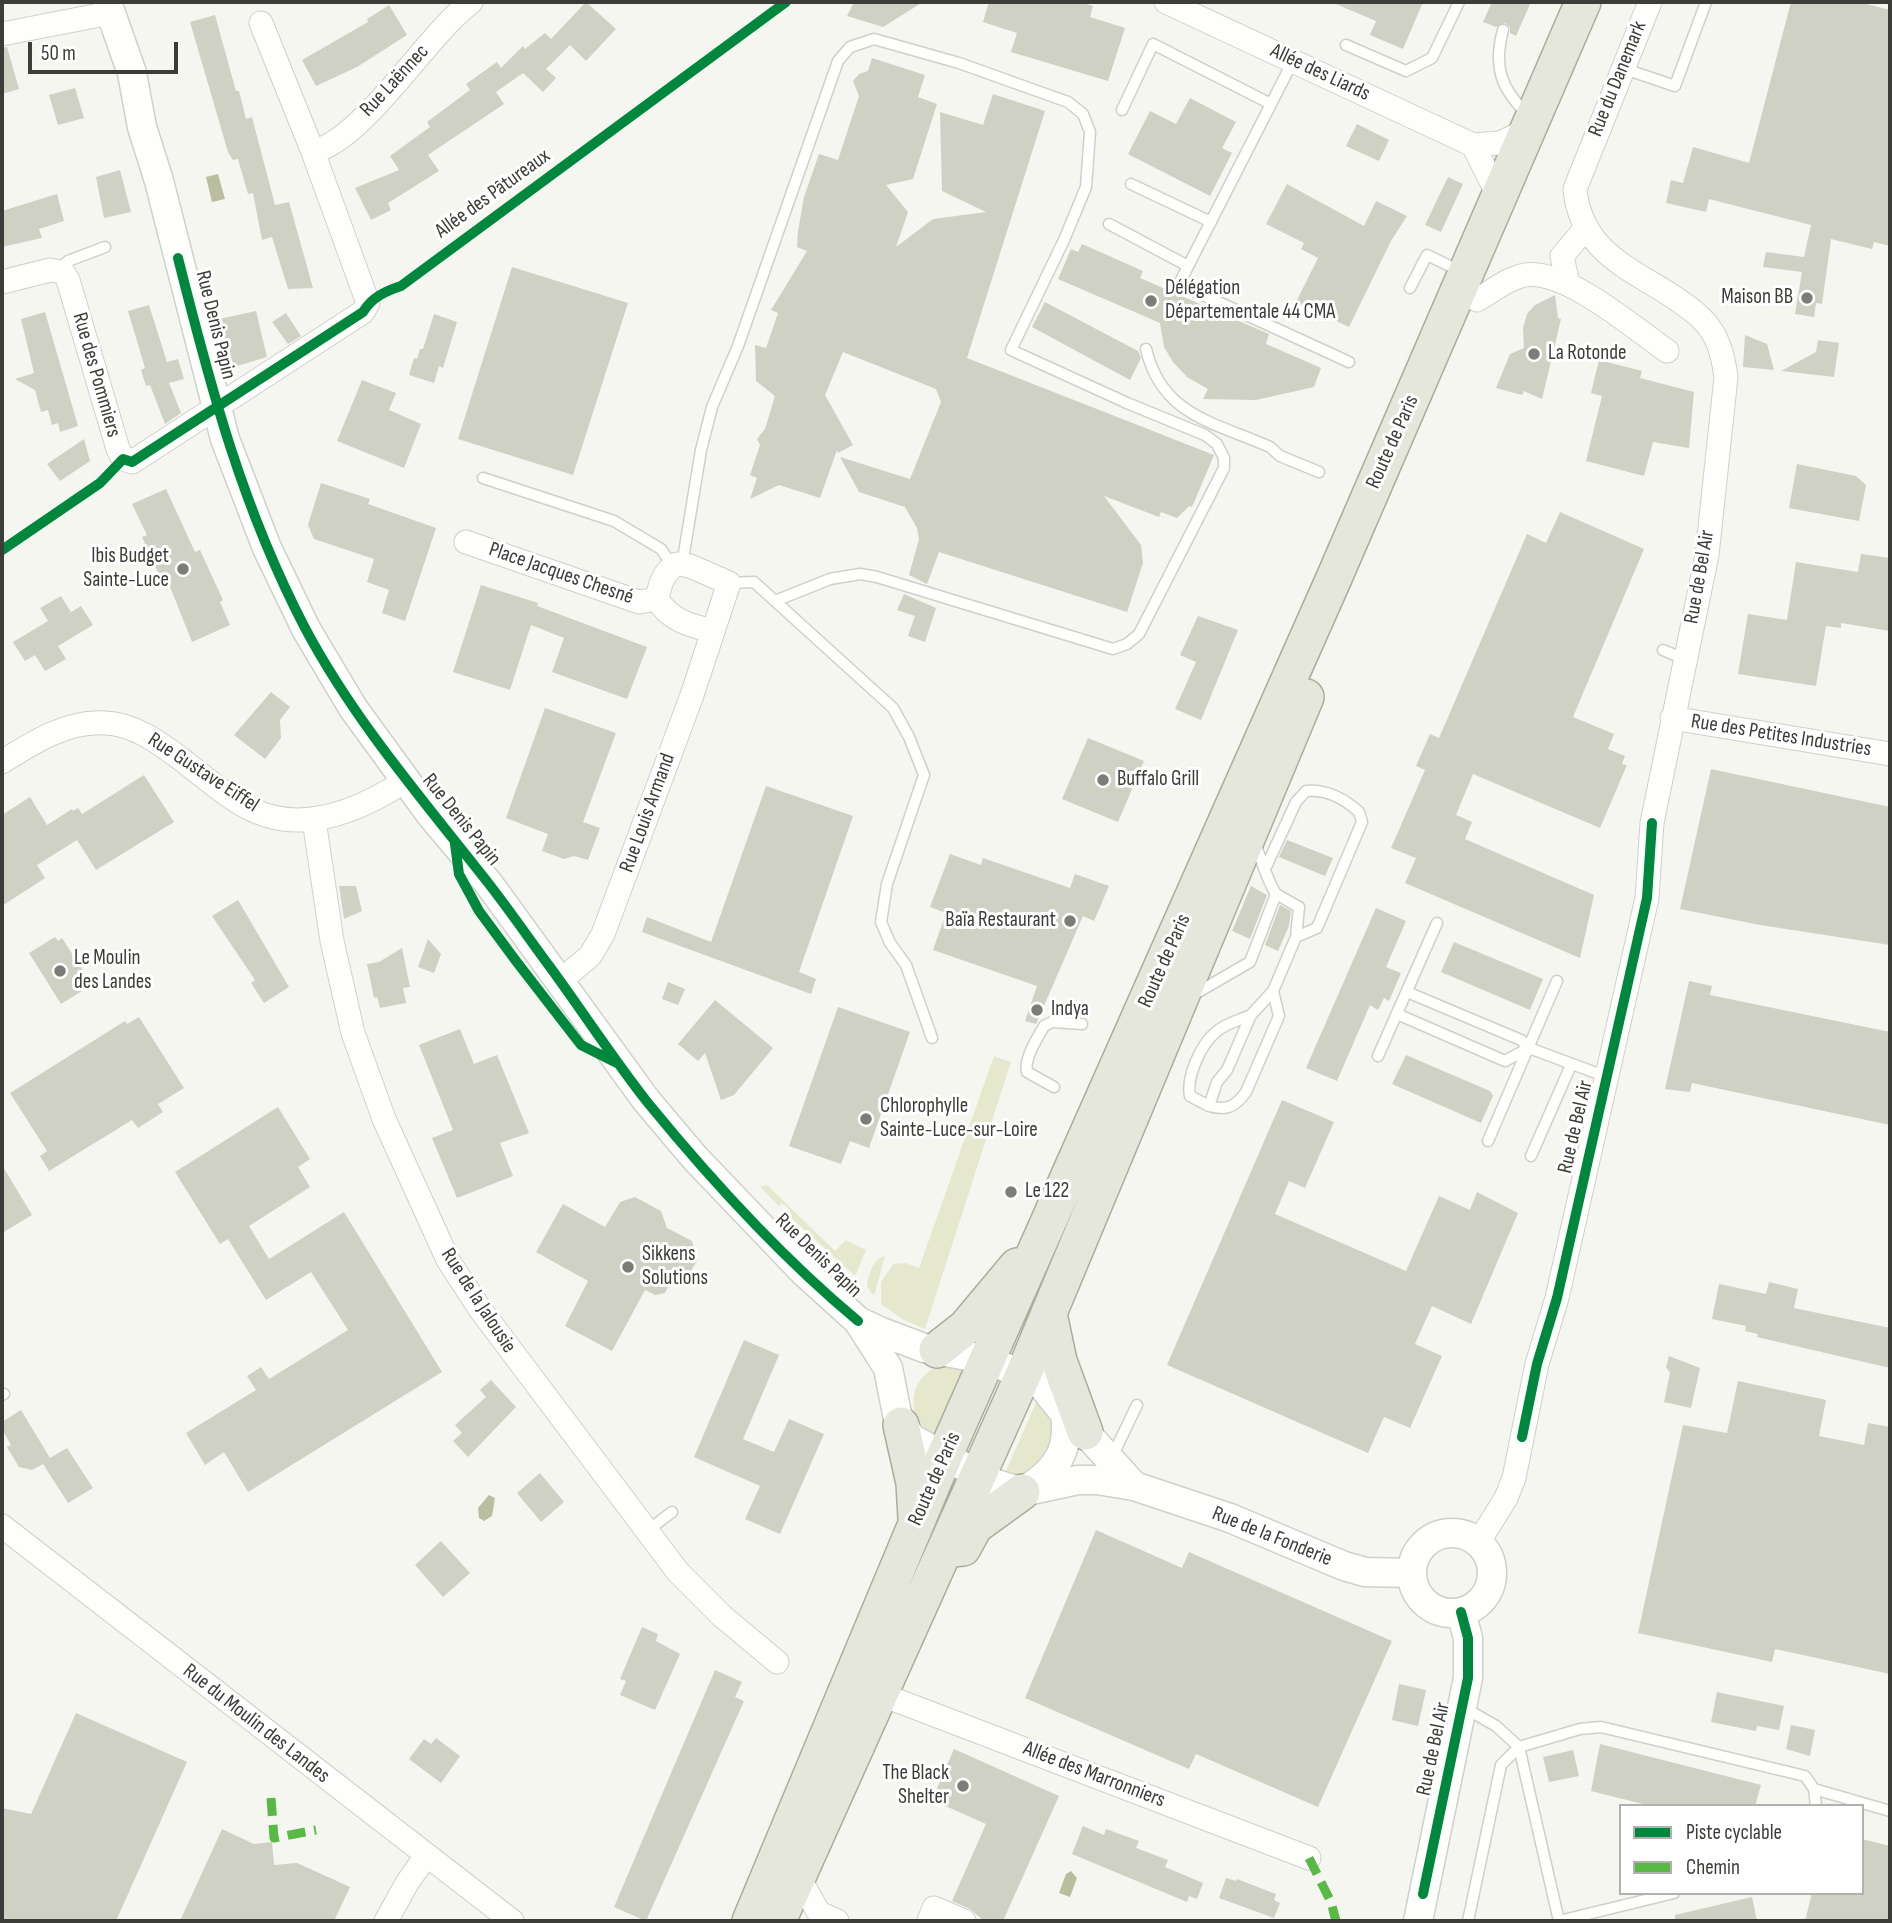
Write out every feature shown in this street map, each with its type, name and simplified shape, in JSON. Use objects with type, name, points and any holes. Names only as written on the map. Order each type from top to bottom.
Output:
[{"type":"main road","name":"Route de Paris","points":[[778,1921],[1049,1314],[1250,833],[1472,287],[1499,197],[1583,2]]},
{"type":"main road","name":"Route de Paris","points":[[750,1921],[916,1521],[1040,1240],[1472,287],[1606,2]]},
{"type":"main road","points":[[937,1350],[966,1327],[1040,1240]]},
{"type":"main road","points":[[1049,1314],[1075,1422]]},
{"type":"main road","points":[[898,1414],[914,1483],[916,1521]]},
{"type":"main road","points":[[945,1549],[963,1548],[975,1526],[1022,1492]]},
{"type":"main road","points":[[835,1713],[841,1723],[860,1738]]},
{"type":"street","name":"Rue Laënnec","points":[[313,152],[328,147],[384,96],[471,2]]},
{"type":"street","name":"Allée des Liards","points":[[1166,2],[1473,145]]},
{"type":"street","name":"Rue du Danemark","points":[[1587,156],[1650,2]]},
{"type":"street","points":[[2,34],[109,7]]},
{"type":"street","name":"Rue Denis Papin","points":[[109,7],[132,73],[142,127],[159,181],[215,406],[267,548],[306,629],[353,708],[405,780],[489,884],[646,1100],[695,1157],[804,1272],[858,1321]]},
{"type":"street","points":[[215,406],[363,312],[368,303],[313,152],[261,23]]},
{"type":"street","points":[[1499,197],[1473,145],[1500,143],[1530,124]]},
{"type":"street","name":"Rue de Bel Air","points":[[1478,1543],[1506,1498],[1514,1478],[1537,1364],[1557,1298],[1647,898],[1652,822],[1672,718],[1674,655],[1707,555],[1726,377],[1723,356],[1716,338],[1702,318],[1601,250],[1585,229],[1577,208],[1575,189],[1587,156]]},
{"type":"street","points":[[1568,284],[1562,257],[1585,229]]},
{"type":"street","points":[[2,282],[56,271]]},
{"type":"street","name":"Rue des Pommiers","points":[[56,271],[62,272],[68,280],[123,459],[132,461],[215,406]]},
{"type":"street","points":[[1472,287],[1529,275],[1568,284],[1667,351]]},
{"type":"street","name":"Place Jacques Chesné","points":[[466,542],[639,602],[657,599]]},
{"type":"street","points":[[677,566],[729,583],[713,631]]},
{"type":"street","name":"Place Jacques Chesné","points":[[677,566],[661,581],[657,599],[663,610],[688,625],[713,631]]},
{"type":"street","name":"Rue Louis Armand","points":[[560,981],[590,956],[603,934],[713,631]]},
{"type":"street","name":"Rue des Petites Industries","points":[[1672,718],[1890,754]]},
{"type":"street","name":"Rue Gustave Eiffel","points":[[2,762],[60,730],[104,722],[131,728],[156,740],[254,811],[283,818],[314,820],[353,810],[405,780]]},
{"type":"street","name":"Rue de la Jalousie","points":[[314,820],[332,941],[353,1033],[384,1119],[448,1260],[480,1310],[678,1572],[722,1616],[777,1662]]},
{"type":"street","points":[[858,1321],[910,1344],[989,1360],[1024,1373],[1040,1383],[1075,1422],[1104,1470],[1022,1492],[1010,1490],[976,1474],[911,1438],[898,1414],[888,1368],[858,1321]]},
{"type":"street","points":[[898,1414],[915,1366],[937,1350]]},
{"type":"street","points":[[1022,1492],[1052,1471],[1061,1458],[1075,1422]]},
{"type":"street","name":"Rue de la Fonderie","points":[[1104,1470],[1135,1486],[1230,1518],[1344,1566],[1374,1573],[1412,1573]]},
{"type":"street","name":"Rue du Moulin des Landes","points":[[2,1526],[512,1921]]},
{"type":"street","points":[[1461,1534],[1478,1543],[1489,1559],[1490,1583],[1477,1604],[1461,1612],[1439,1611],[1424,1602],[1417,1593],[1412,1573],[1418,1551],[1436,1536],[1461,1534]]},
{"type":"street","name":"Rue de Bel Air","points":[[1418,1921],[1468,1678],[1468,1639],[1461,1612]]},
{"type":"street","name":"Allée des Marronniers","points":[[880,1694],[1309,1858]]},
{"type":"street","points":[[386,1921],[426,1856]]},
{"type":"street","points":[[798,1876],[820,1919]]},
{"type":"street","points":[[929,1921],[934,1908],[964,1921]]},
{"type":"lane","points":[[1346,46],[1406,71],[1432,58],[1459,2]]},
{"type":"lane","points":[[1622,68],[1675,86],[1706,2]]},
{"type":"lane","points":[[1503,30],[1497,53],[1501,76],[1512,99],[1530,124]]},
{"type":"lane","points":[[677,566],[712,407],[738,346],[838,61],[850,47],[874,39],[959,64],[1068,102],[1083,114],[1090,132],[1086,187],[1064,240],[1011,350],[1205,435],[1217,444],[1224,458],[1224,468],[1139,634],[1127,644],[1113,649],[928,591],[860,574],[830,579],[775,601]]},
{"type":"lane","points":[[1122,110],[1153,44],[1271,104]]},
{"type":"lane","points":[[1293,61],[1179,284],[1349,362]]},
{"type":"lane","points":[[1130,184],[1211,222]]},
{"type":"lane","points":[[1109,224],[1188,266]]},
{"type":"lane","points":[[56,271],[68,261],[105,247]]},
{"type":"lane","points":[[1410,288],[1427,255],[1472,287]]},
{"type":"lane","points":[[1146,349],[1154,376],[1172,400],[1188,411],[1270,447],[1280,456],[1320,472]]},
{"type":"lane","points":[[483,478],[614,522],[661,549],[677,566]]},
{"type":"lane","points":[[729,583],[754,582],[893,708],[909,737],[923,775],[887,884],[881,922],[890,943],[906,965],[932,1038]]},
{"type":"lane","points":[[1266,867],[1296,802],[1306,791],[1317,790],[1339,797],[1359,812],[1362,822],[1317,928],[1296,937]]},
{"type":"lane","points":[[1209,1106],[1217,1082],[1227,1070],[1251,1016],[1273,991],[1296,937],[1299,907],[1276,894],[1269,883],[1266,867],[1250,833]]},
{"type":"lane","points":[[1178,1004],[1250,962],[1276,894]]},
{"type":"lane","points":[[1378,1056],[1437,923]]},
{"type":"lane","points":[[1488,1141],[1557,981]]},
{"type":"lane","points":[[1251,1016],[1217,1030],[1206,1042],[1188,1086],[1190,1096],[1209,1106],[1228,1108],[1238,1103],[1246,1092],[1279,1016],[1273,991]]},
{"type":"lane","points":[[1407,992],[1521,1040],[1529,1048],[1607,1077]]},
{"type":"lane","points":[[1396,1014],[1505,1061],[1529,1048]]},
{"type":"lane","points":[[1054,1087],[1027,1072],[1026,1066],[1035,1043],[1044,1026],[1052,1022],[1082,1024]]},
{"type":"lane","points":[[1531,1156],[1571,1065]]},
{"type":"lane","points":[[1104,1470],[1137,1405]]},
{"type":"lane","points":[[647,1531],[672,1512]]},
{"type":"lane","points":[[1462,1706],[1496,1726],[1519,1747],[1559,1921],[1666,1895]]},
{"type":"lane","points":[[1468,1921],[1501,1765],[1519,1747],[1601,1727],[1805,1776],[1814,1789],[1816,1804]]},
{"type":"lane","points":[[1814,1789],[1890,1811]]},
{"type":"shaded area","points":[[218,174],[225,199],[212,202],[206,177]]},
{"type":"shaded area","points":[[994,1056],[1011,1062],[925,1329],[904,1320],[881,1304],[881,1282],[893,1264],[906,1263],[919,1268]]},
{"type":"shaded area","points":[[767,1185],[835,1251],[846,1240],[866,1250],[855,1276],[788,1215],[791,1211],[782,1203],[779,1206],[760,1187]]},
{"type":"shaded area","points":[[885,1256],[873,1295],[867,1287],[870,1273],[877,1260]]},
{"type":"shaded area","points":[[947,1363],[969,1368],[935,1436],[917,1417],[914,1395],[924,1375]]},
{"type":"shaded area","points":[[1039,1396],[1054,1412],[1057,1450],[1023,1475],[1005,1473]]},
{"type":"shaded area","points":[[489,1495],[495,1498],[492,1516],[484,1521],[479,1518],[478,1508]]},
{"type":"shaded area","points":[[1071,1871],[1077,1878],[1070,1897],[1059,1893],[1066,1874]]},
{"type":"building","points":[[586,2],[616,29],[586,61],[570,45],[546,69],[556,78],[543,92],[523,73],[496,92],[504,104],[428,155],[439,171],[388,203],[391,210],[371,220],[355,188],[399,170],[390,156],[430,127],[427,122],[470,90],[466,84],[497,62],[501,68],[523,46],[525,49],[545,33],[551,39]]},
{"type":"building","points":[[854,2],[923,2],[883,27],[847,16]]},
{"type":"building","points":[[989,2],[1080,2],[1093,6],[1090,17],[1125,28],[1108,81],[1011,52],[1017,33],[983,22]]},
{"type":"building","points":[[1331,2],[1423,2],[1403,49],[1370,35],[1376,21]]},
{"type":"building","points":[[1492,2],[1531,2],[1516,36],[1510,33],[1510,27],[1505,23],[1496,27],[1483,22]]},
{"type":"building","points":[[1791,2],[1859,2],[1890,10],[1890,246],[1874,242],[1872,249],[1831,239],[1822,304],[1816,303],[1814,317],[1795,314],[1802,272],[1763,267],[1766,252],[1804,257],[1811,225],[1709,199],[1706,212],[1666,203],[1671,180],[1683,183],[1693,147],[1749,163]]},
{"type":"building","points":[[389,5],[407,35],[357,67],[316,86],[302,60],[368,22],[367,19]]},
{"type":"building","points":[[215,15],[246,119],[252,117],[275,205],[289,202],[313,288],[288,289],[272,237],[262,240],[253,193],[248,194],[238,159],[233,160],[228,152],[190,22]]},
{"type":"building","points":[[7,47],[19,89],[2,94],[2,48]]},
{"type":"building","points":[[872,58],[925,75],[918,97],[937,104],[913,179],[886,185],[908,212],[896,247],[933,219],[986,212],[942,191],[940,112],[983,125],[993,94],[1045,111],[967,358],[1214,455],[1192,507],[1189,506],[1177,518],[1161,512],[1159,517],[1104,496],[1141,545],[1143,563],[1127,612],[939,552],[927,584],[909,575],[919,539],[917,528],[905,507],[859,492],[840,457],[910,479],[941,402],[936,389],[843,352],[825,395],[853,445],[838,453],[837,450],[820,498],[779,485],[750,499],[757,478],[750,475],[760,445],[757,439],[765,429],[775,396],[756,381],[755,345],[766,348],[778,313],[771,310],[807,251],[797,247],[798,231],[804,197],[819,154],[838,160],[859,96],[853,81],[859,74],[868,71]]},
{"type":"building","points":[[75,88],[84,118],[58,125],[49,95]]},
{"type":"building","points":[[1190,98],[1236,122],[1222,148],[1232,153],[1210,196],[1128,154],[1150,111],[1176,124]]},
{"type":"building","points":[[1357,124],[1389,140],[1379,161],[1346,146]]},
{"type":"building","points":[[120,170],[131,212],[104,218],[96,177]]},
{"type":"building","points":[[1448,177],[1463,184],[1441,232],[1425,225]]},
{"type":"building","points":[[1287,184],[1364,226],[1376,201],[1407,216],[1391,241],[1349,327],[1296,302],[1318,258],[1301,249],[1304,243],[1266,224]]},
{"type":"building","points":[[57,194],[64,221],[39,229],[42,238],[2,247],[2,211]]},
{"type":"building","name":"Délégation Départementale 44 CMA","points":[[1082,244],[1143,271],[1140,278],[1269,334],[1266,344],[1321,368],[1314,387],[1256,400],[1203,399],[1208,389],[1187,377],[1173,362],[1164,347],[1160,323],[1058,279],[1071,249],[1078,252]]},
{"type":"building","points":[[512,267],[628,303],[573,475],[458,439]]},
{"type":"building","points":[[1555,295],[1558,318],[1561,319],[1542,399],[1524,391],[1522,395],[1496,388],[1510,354],[1524,348],[1523,328],[1527,314],[1535,305]]},
{"type":"building","points":[[1045,302],[1138,351],[1141,358],[1130,380],[1032,327]]},
{"type":"building","points":[[149,305],[167,362],[178,359],[184,379],[169,383],[181,413],[165,424],[150,385],[146,386],[141,370],[145,368],[128,311]]},
{"type":"building","points":[[256,311],[267,357],[227,369],[215,320]]},
{"type":"building","points":[[45,312],[78,426],[60,432],[58,423],[52,425],[48,410],[41,412],[35,390],[15,379],[34,373],[21,319]]},
{"type":"building","points":[[286,313],[301,336],[288,344],[272,322]]},
{"type":"building","points":[[434,314],[457,322],[443,368],[439,366],[434,383],[409,375],[414,358],[417,359],[420,349],[423,349]]},
{"type":"building","points":[[1745,335],[1767,344],[1774,370],[1743,367]]},
{"type":"building","points":[[1818,340],[1839,343],[1834,377],[1781,371],[1816,352]]},
{"type":"building","points":[[1599,360],[1642,371],[1640,378],[1694,392],[1689,448],[1653,442],[1644,476],[1586,461],[1602,396],[1591,393]]},
{"type":"building","points":[[362,380],[396,393],[389,410],[421,424],[404,468],[337,441]]},
{"type":"building","points":[[84,439],[90,461],[60,481],[47,464]]},
{"type":"building","points":[[1797,464],[1856,476],[1866,485],[1859,521],[1789,508]]},
{"type":"building","points":[[321,483],[370,499],[368,504],[436,528],[405,621],[382,613],[389,590],[367,582],[374,559],[314,539],[308,525]]},
{"type":"building","name":"Ibis Budget Sainte-Luce","points":[[166,489],[195,552],[200,550],[223,600],[220,602],[230,625],[192,642],[169,584],[164,586],[142,537],[147,535],[132,504]]},
{"type":"building","points":[[1560,512],[1644,549],[1573,717],[1614,734],[1608,749],[1625,756],[1622,764],[1627,765],[1600,828],[1473,774],[1456,815],[1472,822],[1465,839],[1594,895],[1580,958],[1405,883],[1416,858],[1391,848],[1425,770],[1416,766],[1430,734],[1439,738],[1527,534],[1546,543]]},
{"type":"building","points":[[1861,554],[1890,558],[1890,631],[1841,623],[1841,628],[1826,626],[1816,686],[1738,674],[1748,614],[1787,620],[1796,562],[1858,572]]},
{"type":"building","points":[[481,585],[538,603],[537,606],[647,647],[627,699],[552,672],[564,638],[531,625],[510,690],[453,672]]},
{"type":"building","points":[[904,594],[936,608],[925,642],[908,636],[915,616],[897,610]]},
{"type":"building","points":[[61,596],[71,612],[81,606],[93,625],[58,646],[66,659],[45,671],[35,655],[25,661],[13,642],[48,621],[40,608]]},
{"type":"building","points":[[1198,616],[1238,630],[1201,720],[1175,709],[1196,662],[1180,655]]},
{"type":"building","points":[[271,692],[290,707],[280,720],[281,738],[265,759],[234,735]]},
{"type":"building","points":[[545,708],[616,733],[583,822],[600,828],[588,860],[574,856],[564,859],[542,851],[548,834],[506,818]]},
{"type":"building","name":"Buffalo Grill","points":[[1088,738],[1144,761],[1118,822],[1062,799]]},
{"type":"building","points":[[1711,769],[1890,807],[1890,945],[1760,925],[1680,909]]},
{"type":"building","points":[[144,775],[174,822],[96,870],[77,840],[37,865],[45,878],[2,906],[2,815],[30,797],[47,825],[72,809],[73,811],[78,808],[82,814]]},
{"type":"building","points":[[766,786],[853,816],[799,972],[816,979],[811,994],[642,932],[647,917],[711,942]]},
{"type":"building","points":[[1287,840],[1333,858],[1325,876],[1279,857]]},
{"type":"building","points":[[950,854],[981,865],[983,858],[1070,888],[1075,874],[1109,886],[1094,921],[1083,916],[1036,1024],[1025,1021],[1037,986],[933,950],[946,913],[930,907]]},
{"type":"building","points":[[339,886],[356,886],[362,911],[344,919]]},
{"type":"building","points":[[1251,886],[1267,895],[1250,939],[1232,931]]},
{"type":"building","points":[[238,900],[289,987],[264,1003],[251,983],[255,980],[212,916]]},
{"type":"building","points":[[1280,905],[1291,911],[1289,926],[1278,951],[1265,945]]},
{"type":"building","points":[[1376,908],[1406,921],[1386,967],[1401,973],[1389,1001],[1384,998],[1378,1010],[1370,1005],[1337,1081],[1306,1068]]},
{"type":"building","name":"Le Moulin des Landes","points":[[55,937],[58,941],[62,938],[92,985],[61,1004],[29,953]]},
{"type":"building","points":[[428,939],[441,954],[434,973],[418,967]]},
{"type":"building","points":[[1454,942],[1543,979],[1530,1010],[1441,972]]},
{"type":"building","points":[[402,948],[410,987],[403,988],[406,1003],[380,1008],[377,997],[374,998],[367,964],[379,962]]},
{"type":"building","points":[[1689,981],[1712,986],[1710,995],[1890,1032],[1890,1125],[1692,1083],[1690,1092],[1665,1089]]},
{"type":"building","points":[[668,982],[685,989],[678,1005],[662,999]]},
{"type":"building","points":[[715,1000],[773,1048],[734,1095],[721,1100],[705,1053],[698,1061],[678,1044]]},
{"type":"building","points":[[838,1007],[910,1032],[869,1148],[850,1141],[841,1164],[789,1146]]},
{"type":"building","points":[[139,1017],[184,1088],[158,1104],[163,1112],[138,1128],[132,1120],[49,1171],[40,1156],[47,1151],[10,1093],[125,1021],[127,1024]]},
{"type":"building","points":[[460,1029],[474,1064],[497,1055],[529,1133],[500,1143],[513,1176],[457,1198],[432,1138],[453,1130],[419,1045]]},
{"type":"building","points":[[1406,1055],[1490,1091],[1493,1096],[1481,1123],[1392,1084]]},
{"type":"building","points":[[1282,1100],[1334,1122],[1305,1188],[1289,1181],[1275,1214],[1406,1271],[1439,1196],[1470,1210],[1477,1192],[1518,1213],[1471,1324],[1432,1306],[1415,1344],[1442,1356],[1410,1428],[1384,1417],[1368,1453],[1167,1365]]},
{"type":"building","points":[[278,1107],[310,1159],[298,1167],[310,1187],[249,1226],[269,1259],[344,1212],[442,1372],[248,1492],[224,1452],[205,1465],[186,1433],[256,1390],[247,1376],[261,1367],[269,1379],[348,1330],[311,1272],[266,1300],[228,1239],[220,1244],[175,1172]]},
{"type":"building","points":[[2,1165],[32,1215],[2,1233]]},
{"type":"building","name":"Sikkens Solutions","points":[[635,1197],[661,1211],[667,1228],[692,1241],[698,1259],[686,1279],[670,1283],[665,1293],[655,1295],[645,1290],[612,1351],[565,1326],[588,1281],[536,1252],[563,1204],[605,1227],[620,1202]]},
{"type":"building","points":[[1769,1282],[1798,1289],[1794,1308],[1890,1328],[1890,1368],[1757,1337],[1758,1334],[1745,1331],[1746,1326],[1712,1319],[1719,1284],[1766,1294]]},
{"type":"building","points":[[744,1340],[779,1355],[743,1439],[774,1452],[789,1419],[824,1434],[780,1534],[745,1519],[760,1486],[694,1457]]},
{"type":"building","points":[[1669,1356],[1700,1368],[1691,1408],[1664,1402],[1670,1373],[1666,1367]]},
{"type":"building","points":[[491,1380],[516,1407],[468,1457],[453,1441],[462,1433],[455,1425],[486,1397],[480,1390]]},
{"type":"building","points":[[1738,1381],[1826,1400],[1819,1436],[1864,1445],[1868,1423],[1890,1427],[1890,1674],[1775,1649],[1772,1662],[1638,1633],[1683,1425],[1727,1433]]},
{"type":"building","points":[[21,1410],[50,1458],[67,1448],[93,1488],[68,1503],[43,1464],[32,1470],[19,1467],[7,1447],[11,1445],[2,1429],[2,1422]]},
{"type":"building","points":[[540,1473],[564,1502],[541,1522],[517,1493]]},
{"type":"building","points":[[1096,1530],[1182,1568],[1189,1552],[1392,1641],[1318,1807],[1196,1754],[1189,1769],[1025,1698]]},
{"type":"building","points":[[441,1541],[470,1573],[443,1597],[415,1565]]},
{"type":"building","points":[[642,1627],[658,1634],[656,1641],[680,1654],[655,1710],[620,1695],[626,1681],[620,1679]]},
{"type":"building","points":[[715,1670],[742,1682],[735,1697],[744,1701],[646,1921],[614,1907]]},
{"type":"building","points":[[1399,1684],[1426,1690],[1418,1726],[1392,1720]]},
{"type":"building","points":[[1717,1692],[1784,1706],[1779,1730],[1757,1726],[1756,1731],[1711,1722]]},
{"type":"building","points":[[76,1713],[187,1762],[116,1921],[2,1921],[2,1808],[31,1814]]},
{"type":"building","points":[[1791,1725],[1815,1730],[1810,1756],[1786,1749]]},
{"type":"building","points":[[436,1738],[460,1756],[441,1783],[409,1759],[424,1739],[431,1744]]},
{"type":"building","points":[[1600,1744],[1761,1785],[1756,1804],[1643,1804],[1591,1791]]},
{"type":"building","points":[[954,1749],[1059,1796],[1003,1921],[984,1921],[970,1909],[952,1901],[986,1824],[932,1800]]},
{"type":"building","points":[[1573,1750],[1579,1776],[1549,1782],[1543,1757]]},
{"type":"building","points":[[1083,1826],[1104,1835],[1106,1829],[1139,1841],[1136,1848],[1168,1860],[1165,1867],[1203,1883],[1197,1899],[1189,1896],[1187,1902],[1072,1854]]},
{"type":"building","points":[[222,1829],[254,1844],[272,1842],[274,1865],[297,1863],[350,1887],[334,1921],[180,1921]]},
{"type":"building","points":[[1864,1840],[1890,1846],[1890,1921],[1805,1921],[1812,1895],[1864,1895]]},
{"type":"building","points":[[1226,1878],[1237,1879],[1276,1894],[1274,1900],[1280,1903],[1274,1918],[1219,1898]]},
{"type":"building","points":[[1752,1897],[1757,1921],[1675,1921],[1675,1915]]},
{"type":"marked path","points":[[271,1798],[274,1838],[316,1830]]},
{"type":"marked path","points":[[1309,1858],[1331,1902],[1336,1921]]},
{"type":"cycle path","name":"Allée des Pâtureaux","points":[[2,550],[100,483],[123,459],[132,462],[363,312],[380,295],[401,286],[786,2]]},
{"type":"cycle path","points":[[178,258],[216,401],[263,538],[305,628],[346,696],[391,760],[505,905],[648,1103],[748,1217],[802,1271],[858,1321]]},
{"type":"cycle path","points":[[1522,1437],[1537,1364],[1557,1298],[1647,898],[1652,823]]},
{"type":"cycle path","points":[[455,844],[459,874],[479,911],[516,961],[581,1045],[619,1064]]},
{"type":"cycle path","points":[[1423,1894],[1468,1678],[1468,1638],[1461,1612]]},
{"type":"place","name":"Maison BB","points":[[1807,298]]},
{"type":"place","name":"Délégation Départementale 44 CMA","points":[[1151,301]]},
{"type":"place","name":"La Rotonde","points":[[1534,354]]},
{"type":"place","name":"Ibis Budget Sainte-Luce","points":[[183,569]]},
{"type":"place","name":"Buffalo Grill","points":[[1103,780]]},
{"type":"place","name":"Baïa Restaurant","points":[[1070,921]]},
{"type":"place","name":"Le Moulin des Landes","points":[[60,971]]},
{"type":"place","name":"Indya","points":[[1037,1010]]},
{"type":"place","name":"Chlorophylle Sainte-Luce-sur-Loire","points":[[866,1119]]},
{"type":"place","name":"Le 122","points":[[1011,1192]]},
{"type":"place","name":"Sikkens Solutions","points":[[628,1267]]},
{"type":"place","name":"The Black Shelter","points":[[963,1786]]}]
